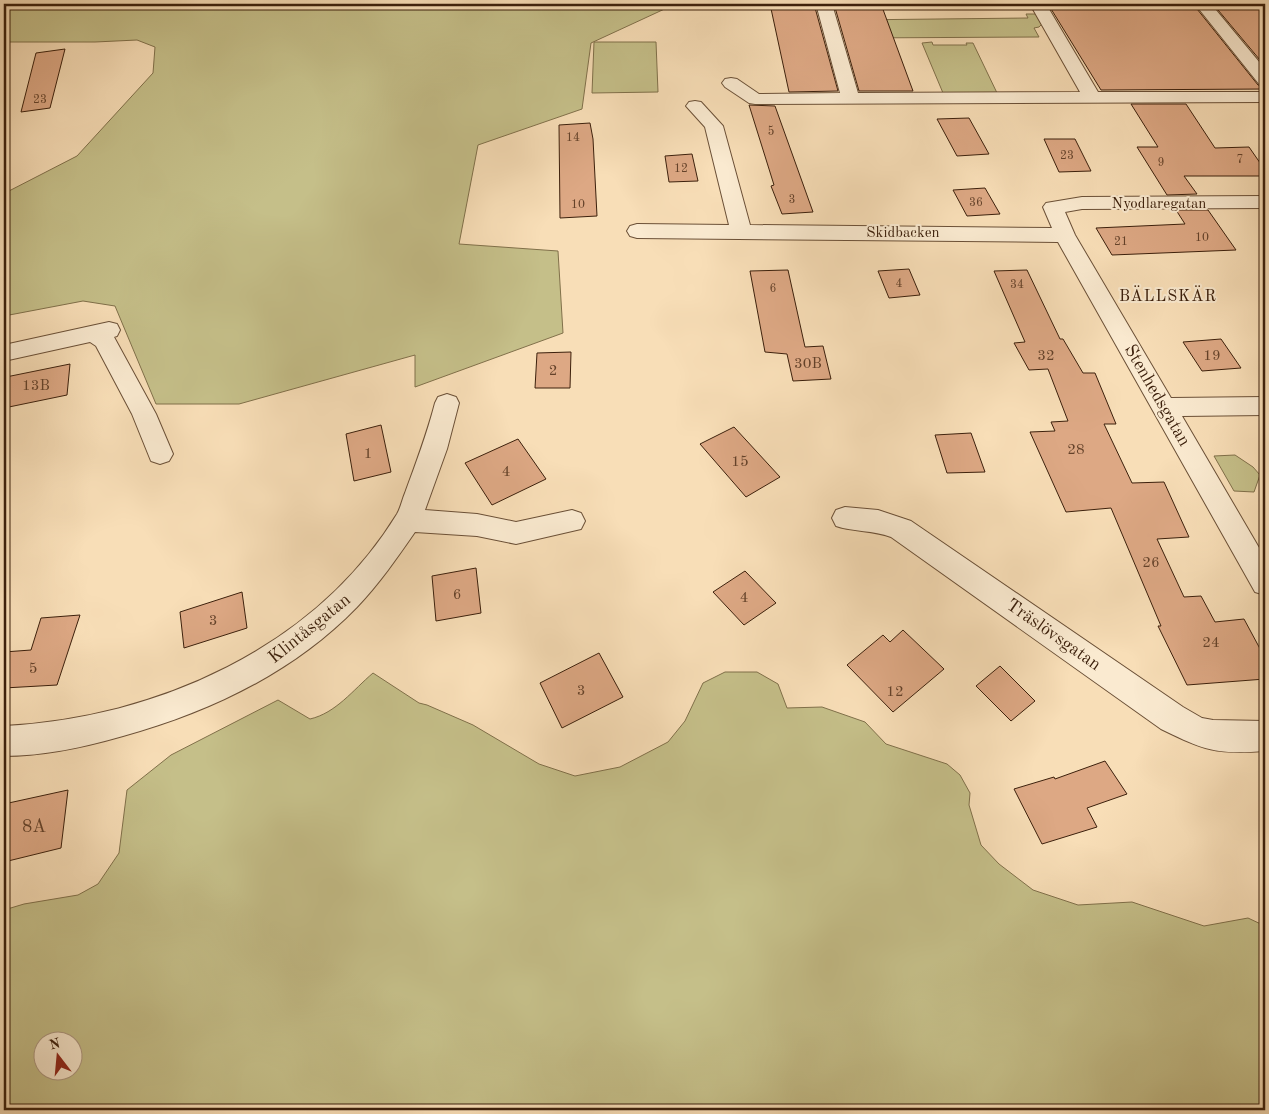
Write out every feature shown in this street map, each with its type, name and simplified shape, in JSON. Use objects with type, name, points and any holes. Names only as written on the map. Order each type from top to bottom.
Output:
[{"type":"street","points":[[824,4],[851,100]]},
{"type":"street","points":[[1038,4],[1092,98]]},
{"type":"street","points":[[1203,4],[1265,80]]},
{"type":"street","points":[[731,82],[755,99],[1265,98]]},
{"type":"street","points":[[695,106],[714,126],[742,232]]},
{"type":"street","name":"Nyodlaregatan","points":[[1053,207],[1082,203],[1265,202]]},
{"type":"street","name":"Stenhedsgatan","points":[[1053,207],[1065,235],[1265,582]]},
{"type":"street","name":"Skidbacken","points":[[637,231],[1065,235]]},
{"type":"street","points":[[4,353],[101,332],[144,414],[160,454]]},
{"type":"street","name":"Klintåsgatan","points":[[4,741],[27,741],[73,733],[157,712],[230,682],[269,661],[318,625],[344,603],[369,574],[408,520],[433,454],[447,403]]},
{"type":"street","points":[[1165,407],[1265,406]]},
{"type":"street","name":"Träslövsgatan","points":[[845,518],[878,521],[901,529],[1172,718],[1198,732],[1243,737],[1265,736]]},
{"type":"street","points":[[408,520],[477,526],[516,533],[572,521]]},
{"type":"shaded area","points":[[4,4],[671,4],[671,6],[591,43],[582,109],[478,145],[459,244],[558,251],[563,333],[415,387],[415,355],[239,404],[156,404],[115,306],[83,301],[4,316],[4,213],[7,192],[77,156],[153,73],[155,47],[137,40],[4,42]]},
{"type":"shaded area","points":[[1026,14],[1037,14],[1043,23],[1039,27],[1034,28],[1039,37],[854,38],[848,20],[1028,18]]},
{"type":"shaded area","points":[[594,42],[656,42],[658,92],[592,93]]},
{"type":"shaded area","points":[[932,42],[933,45],[967,45],[966,43],[973,43],[998,95],[943,93],[922,43]]},
{"type":"shaded area","points":[[1235,455],[1253,467],[1260,475],[1254,492],[1234,491],[1214,456]]},
{"type":"shaded area","points":[[725,672],[757,672],[778,684],[787,708],[822,707],[865,722],[886,744],[947,764],[960,775],[970,793],[969,805],[981,845],[999,864],[1033,890],[1078,905],[1132,902],[1204,926],[1248,918],[1265,926],[1265,1110],[4,1110],[4,910],[24,904],[78,895],[98,884],[119,853],[127,790],[171,755],[278,700],[310,719],[319,716],[344,700],[373,673],[419,703],[473,725],[539,764],[575,776],[620,767],[668,742],[685,721],[703,683]]},
{"type":"building","points":[[770,4],[814,4],[838,91],[789,92]]},
{"type":"building","points":[[834,4],[881,4],[913,91],[859,91]]},
{"type":"building","points":[[1048,4],[1193,4],[1258,85],[1265,87],[1265,89],[1101,90]]},
{"type":"building","points":[[1213,4],[1258,4],[1265,12],[1265,66]]},
{"type":"building","points":[[65,49],[50,108],[21,112],[36,53]]},
{"type":"building","points":[[1131,104],[1186,104],[1215,148],[1249,147],[1265,170],[1265,176],[1184,176],[1197,194],[1167,195],[1137,147],[1158,147]]},
{"type":"building","points":[[749,105],[775,106],[813,212],[782,214],[771,186],[774,185]]},
{"type":"building","points":[[969,118],[989,154],[957,156],[937,119]]},
{"type":"building","points":[[590,123],[593,139],[597,216],[560,218],[559,125]]},
{"type":"building","points":[[1044,139],[1075,139],[1091,171],[1059,172]]},
{"type":"building","points":[[692,154],[698,181],[669,182],[665,156]]},
{"type":"building","points":[[985,188],[1000,214],[967,216],[953,190]]},
{"type":"building","points":[[1176,210],[1208,210],[1236,250],[1112,255],[1096,228],[1185,224]]},
{"type":"building","points":[[909,269],[920,295],[889,298],[878,271]]},
{"type":"building","points":[[788,270],[805,347],[823,346],[831,379],[793,381],[787,354],[765,352],[750,271]]},
{"type":"building","points":[[1027,270],[1060,339],[1063,339],[1083,373],[1095,373],[1116,424],[1104,424],[1132,483],[1164,482],[1189,537],[1157,539],[1184,597],[1201,596],[1215,622],[1244,619],[1265,658],[1265,679],[1187,685],[1158,626],[1161,626],[1111,508],[1066,512],[1030,432],[1055,431],[1051,422],[1068,421],[1048,369],[1029,370],[1014,343],[1025,342],[994,271]]},
{"type":"building","points":[[1221,339],[1241,368],[1202,371],[1183,342]]},
{"type":"building","points":[[571,352],[570,388],[535,388],[537,353]]},
{"type":"building","points":[[70,364],[67,395],[4,408],[6,377]]},
{"type":"building","points":[[381,425],[391,472],[354,481],[346,434]]},
{"type":"building","points":[[734,427],[780,477],[746,497],[700,444]]},
{"type":"building","points":[[971,433],[985,472],[947,473],[935,435]]},
{"type":"building","points":[[518,439],[546,479],[492,505],[465,463]]},
{"type":"building","points":[[476,568],[481,613],[436,621],[432,576]]},
{"type":"building","points":[[745,571],[776,603],[744,625],[713,592]]},
{"type":"building","points":[[242,592],[247,628],[184,648],[180,612]]},
{"type":"building","points":[[80,615],[57,685],[4,688],[4,652],[31,650],[41,618]]},
{"type":"building","points":[[903,630],[944,669],[893,712],[847,665],[883,635],[890,642]]},
{"type":"building","points":[[599,653],[623,697],[562,728],[540,683]]},
{"type":"building","points":[[1000,666],[1035,701],[1011,721],[976,686]]},
{"type":"building","points":[[1105,761],[1127,794],[1087,808],[1097,827],[1042,844],[1014,789],[1054,777],[1055,779]]},
{"type":"building","points":[[68,790],[61,848],[4,862],[4,804]]},
{"type":"district","name":"BÄLLSKÄR","points":[[1168,295]]}]
